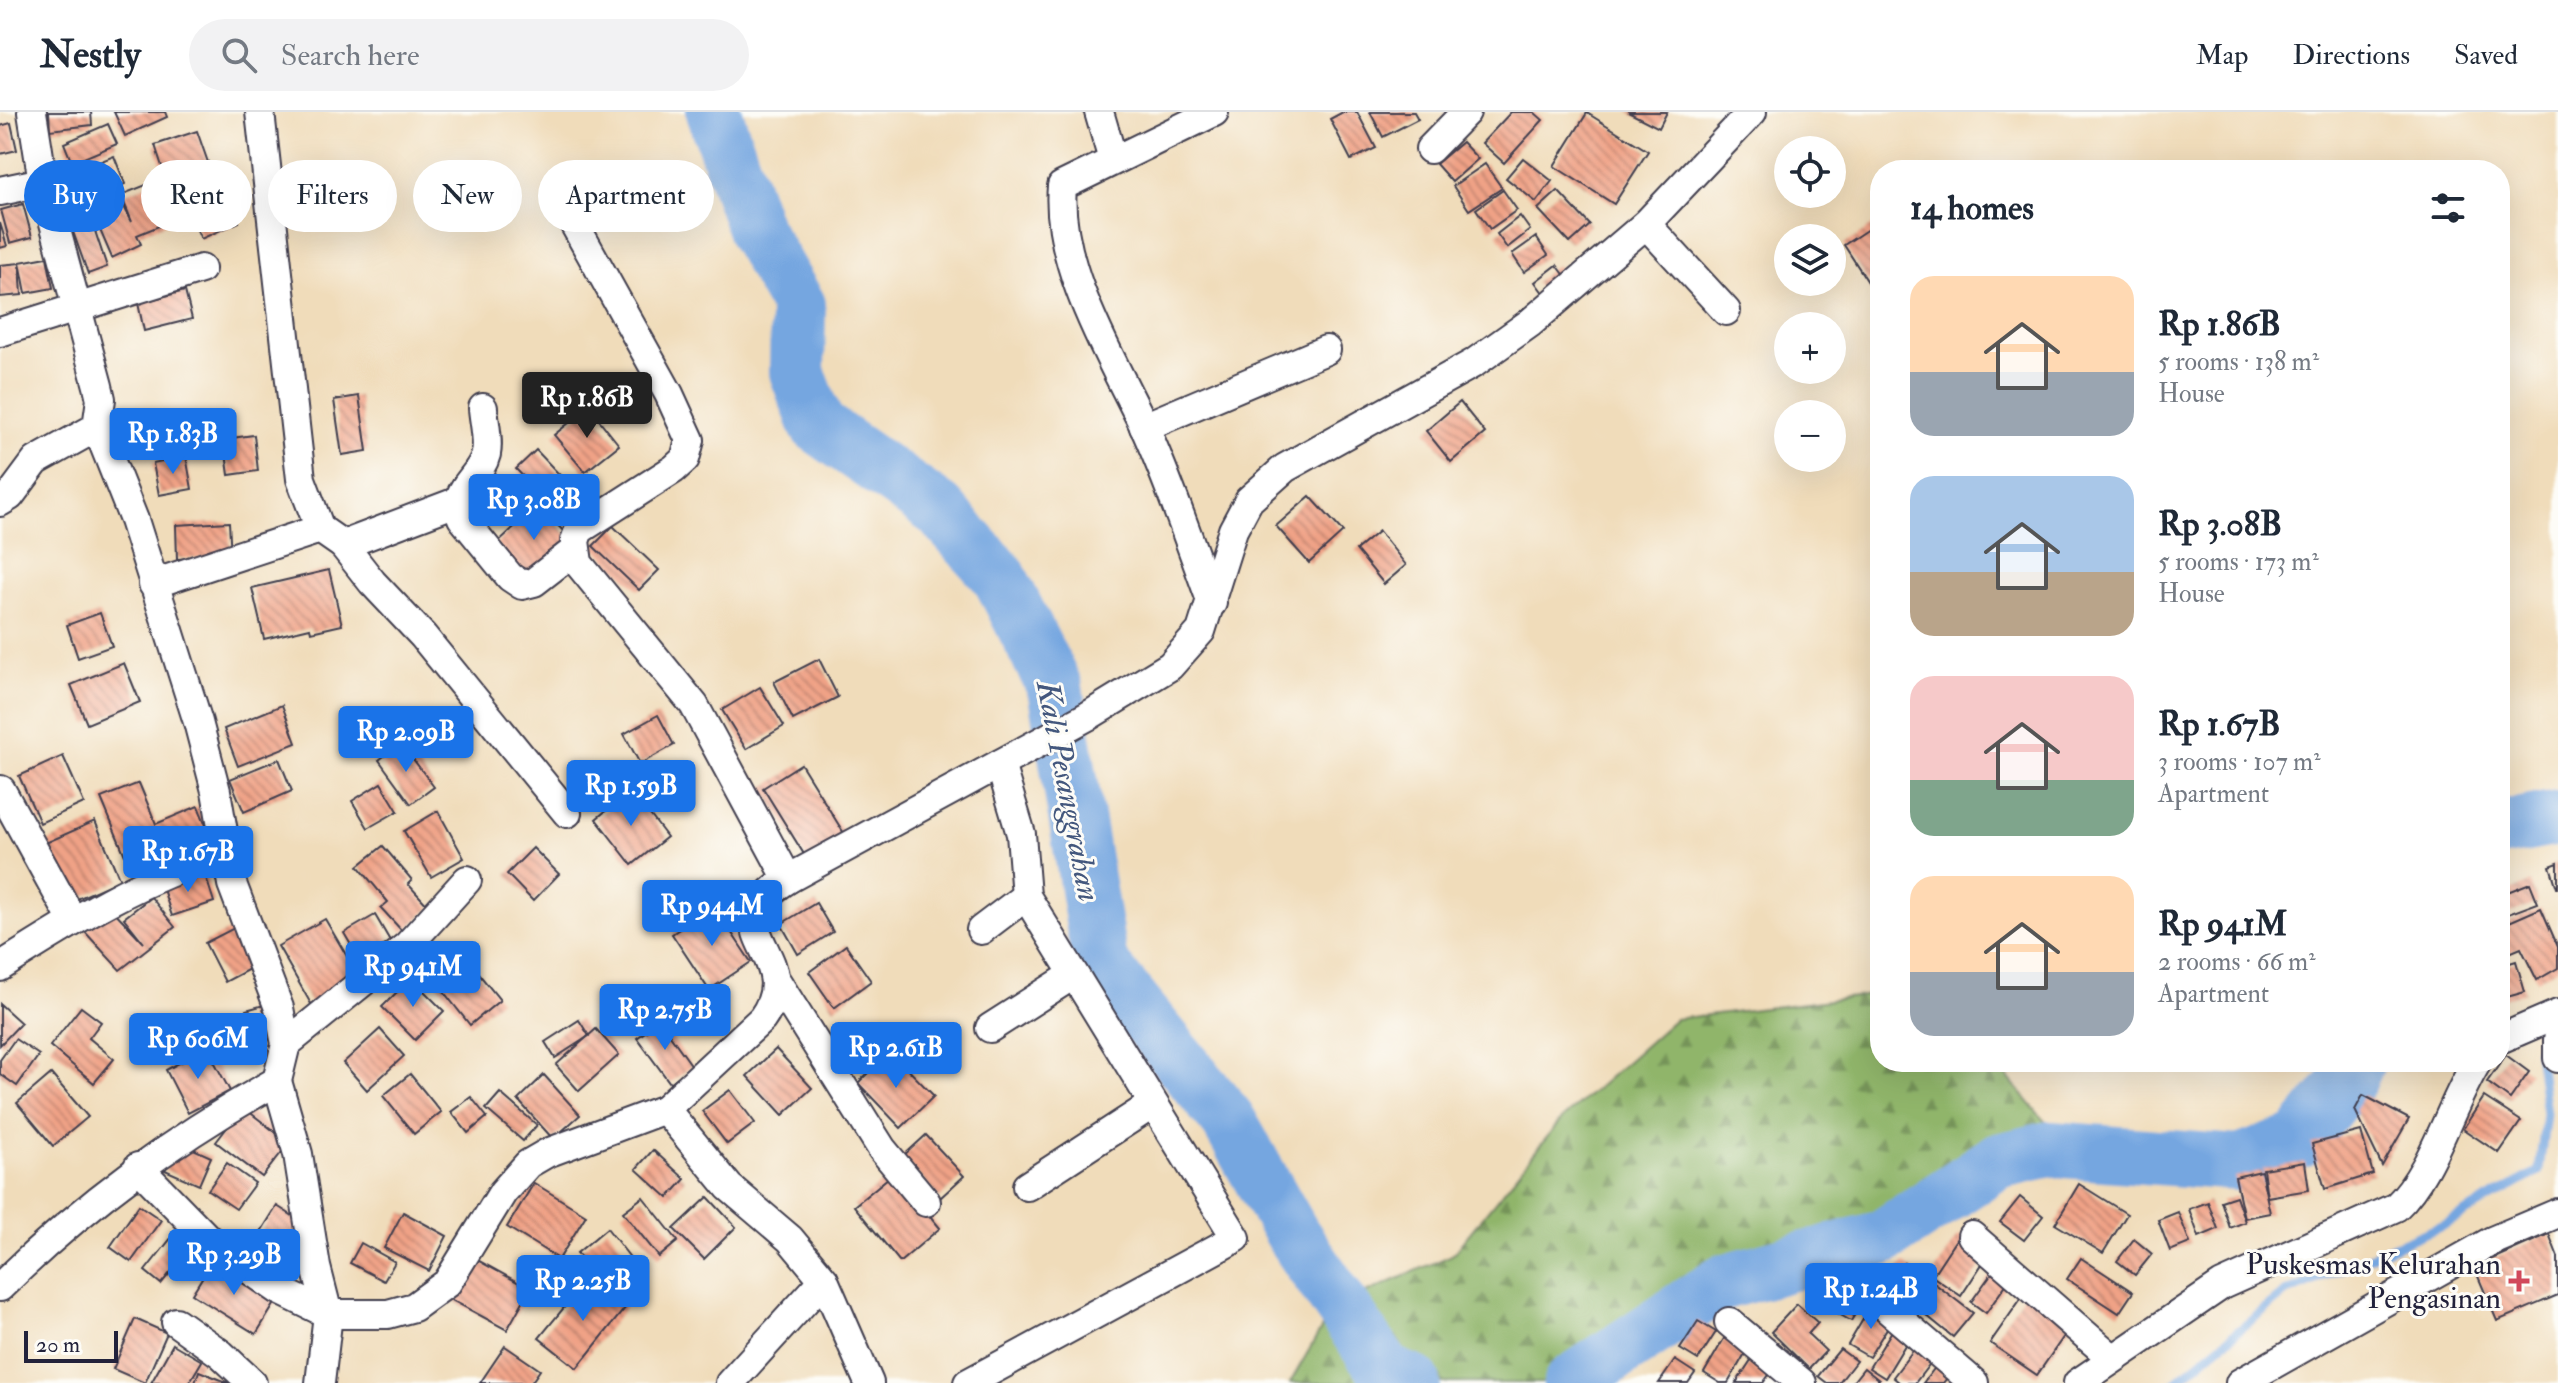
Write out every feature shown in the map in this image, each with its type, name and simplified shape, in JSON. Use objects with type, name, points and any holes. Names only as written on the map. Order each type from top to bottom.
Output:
[{"type":"street","points":[[32,112],[40,160]]},
{"type":"street","points":[[260,112],[301,479],[320,529],[343,545],[567,813]]},
{"type":"street","points":[[1099,112],[1113,160]]},
{"type":"street","points":[[1212,603],[1144,427],[1114,370],[1077,277],[1060,208],[1062,186],[1214,112]]},
{"type":"street","points":[[1430,149],[1466,112]]},
{"type":"street","points":[[926,1202],[882,1149],[777,982],[759,939],[755,916],[768,893],[788,879],[1088,716],[1170,666],[1201,631],[1233,530],[1249,500],[1285,468],[1500,346],[1646,224],[1749,113]]},
{"type":"street","points":[[0,191],[24,186]]},
{"type":"street","points":[[1646,224],[1726,311]]},
{"type":"street","points":[[57,232],[101,399],[97,427],[134,520],[208,755],[232,884],[279,1008],[286,1044],[277,1081],[298,1154],[316,1267],[328,1314],[320,1383]]},
{"type":"street","points":[[483,408],[487,451],[481,467],[471,476],[459,501],[462,518],[510,577],[522,585],[534,582],[574,551],[579,530],[592,519],[674,469],[691,449],[669,394],[579,232]]},
{"type":"street","points":[[0,332],[201,269]]},
{"type":"street","points":[[1144,427],[1326,350]]},
{"type":"street","points":[[0,502],[10,496],[36,461],[97,427]]},
{"type":"street","points":[[343,545],[459,501]]},
{"type":"street","points":[[153,584],[320,529]]},
{"type":"street","points":[[574,551],[587,577],[679,682],[788,879]]},
{"type":"street","points":[[968,1383],[1236,1238],[1026,896],[1021,834],[1000,764]]},
{"type":"street","points":[[1,790],[73,921]]},
{"type":"street","points":[[0,967],[73,921],[150,879],[225,853]]},
{"type":"street","points":[[286,1044],[407,946],[467,880]]},
{"type":"street","points":[[981,930],[1026,896]]},
{"type":"street","points":[[990,1028],[1073,975]]},
{"type":"street","points":[[138,1167],[215,1246],[279,1290],[328,1314],[388,1314],[414,1307],[435,1296],[458,1268],[503,1192],[528,1164],[547,1153],[665,1109],[762,1019],[776,994],[777,982]]},
{"type":"street","points":[[2510,1035],[2558,1014]]},
{"type":"street","points":[[2558,1040],[2558,1058]]},
{"type":"street","points":[[2078,1383],[2222,1285],[2396,1207],[2416,1188],[2457,1094],[2471,1072]]},
{"type":"street","points":[[5,1271],[188,1132],[277,1081]]},
{"type":"street","points":[[1027,1186],[1153,1104]]},
{"type":"street","points":[[665,1109],[729,1187],[790,1239],[824,1280],[869,1383]]},
{"type":"street","points":[[2240,1383],[2492,1241],[2558,1213]]},
{"type":"street","points":[[1972,1236],[2112,1358]]},
{"type":"street","points":[[730,1383],[824,1280]]},
{"type":"street","points":[[1863,1288],[1974,1383]]},
{"type":"street","points":[[176,1322],[221,1354],[252,1383]]},
{"type":"street","points":[[1729,1322],[1802,1383]]},
{"type":"green space","points":[[1870,995],[1870,1072],[2003,1072],[2069,1150],[1990,1152],[1901,1234],[1810,1266],[1689,1302],[1568,1383],[1393,1383],[1377,1375],[1371,1383],[1290,1383],[1334,1307],[1452,1255],[1561,1120],[1675,1019]]},
{"type":"building","points":[[49,112],[91,112],[92,125],[50,130]]},
{"type":"building","points":[[114,112],[165,112],[167,117],[125,136]]},
{"type":"building","points":[[1343,112],[1357,112],[1376,148],[1351,160],[1330,119]]},
{"type":"building","points":[[1370,112],[1414,112],[1418,119],[1383,137]]},
{"type":"building","points":[[1511,112],[1534,112],[1543,120],[1504,163],[1482,143]]},
{"type":"building","points":[[1628,112],[1667,112],[1659,128]]},
{"type":"building","points":[[1587,113],[1648,151],[1614,204],[1554,166]]},
{"type":"building","points":[[11,123],[17,150],[0,154],[0,126]]},
{"type":"building","points":[[108,124],[117,144],[79,160],[71,160],[64,143]]},
{"type":"building","points":[[197,131],[207,160],[160,160],[155,145]]},
{"type":"building","points":[[1462,142],[1478,159],[1452,182],[1436,164]]},
{"type":"building","points":[[1523,158],[1552,181],[1536,202],[1506,178]]},
{"type":"building","points":[[1485,164],[1502,188],[1469,210],[1453,186]]},
{"type":"building","points":[[141,187],[141,232],[144,232],[137,235],[141,244],[112,258],[101,232],[125,232],[125,209],[132,222],[125,205],[125,193]]},
{"type":"building","points":[[1503,190],[1517,210],[1490,229],[1476,209]]},
{"type":"building","points":[[1558,191],[1590,225],[1570,243],[1538,209]]},
{"type":"building","points":[[23,204],[24,232],[31,232],[32,237],[10,243],[1,210]]},
{"type":"building","points":[[1520,216],[1530,230],[1507,248],[1497,234]]},
{"type":"building","points":[[0,223],[7,246],[0,248]]},
{"type":"building","points":[[1870,228],[1870,281],[1868,282],[1846,244]]},
{"type":"building","points":[[73,232],[95,232],[107,267],[88,274]]},
{"type":"building","points":[[198,232],[217,232],[201,239]]},
{"type":"building","points":[[1536,237],[1548,255],[1524,272],[1512,254]]},
{"type":"building","points":[[47,257],[53,288],[26,293],[20,262]]},
{"type":"building","points":[[20,263],[22,295],[0,297],[0,265]]},
{"type":"building","points":[[1557,265],[1569,281],[1547,298],[1535,282]]},
{"type":"building","points":[[185,291],[192,319],[144,331],[138,303]]},
{"type":"building","points":[[359,396],[367,451],[342,455],[334,400]]},
{"type":"building","points":[[1460,402],[1485,433],[1451,462],[1426,431]]},
{"type":"building","points":[[589,407],[619,445],[585,472],[554,435]]},
{"type":"building","points":[[203,417],[209,443],[152,455],[147,429]]},
{"type":"building","points":[[254,435],[258,471],[229,475],[224,439]]},
{"type":"building","points":[[536,450],[574,490],[554,509],[516,469]]},
{"type":"building","points":[[186,456],[192,489],[159,495],[153,463]]},
{"type":"building","points":[[1310,496],[1343,532],[1309,563],[1276,526]]},
{"type":"building","points":[[538,505],[572,540],[530,580],[496,544]]},
{"type":"building","points":[[229,522],[231,556],[177,559],[176,525]]},
{"type":"building","points":[[613,526],[659,570],[639,590],[593,546]]},
{"type":"building","points":[[1379,531],[1406,565],[1384,584],[1356,550]]},
{"type":"building","points":[[329,570],[342,625],[311,632],[310,628],[264,639],[252,588]]},
{"type":"building","points":[[100,613],[112,646],[78,658],[67,625]]},
{"type":"building","points":[[819,659],[838,697],[793,720],[774,682]]},
{"type":"building","points":[[124,663],[140,702],[87,724],[71,685]]},
{"type":"building","points":[[760,687],[784,726],[746,749],[722,710]]},
{"type":"building","points":[[282,705],[296,743],[238,766],[224,729]]},
{"type":"building","points":[[658,715],[674,745],[640,764],[624,734]]},
{"type":"building","points":[[401,743],[434,787],[411,804],[379,760]]},
{"type":"building","points":[[63,756],[84,803],[40,823],[19,776]]},
{"type":"building","points":[[279,759],[292,791],[244,812],[230,779]]},
{"type":"building","points":[[801,764],[845,835],[807,859],[763,788]]},
{"type":"building","points":[[139,783],[156,824],[198,806],[216,849],[174,867],[164,843],[126,858],[101,798]]},
{"type":"building","points":[[381,783],[398,811],[368,828],[352,801]]},
{"type":"building","points":[[631,790],[667,837],[632,865],[596,819]]},
{"type":"building","points":[[438,811],[464,858],[431,877],[404,831]]},
{"type":"building","points":[[95,821],[120,880],[66,904],[41,845]]},
{"type":"building","points":[[383,846],[412,880],[408,884],[430,908],[403,932],[381,908],[388,902],[358,866]]},
{"type":"building","points":[[533,848],[559,874],[533,901],[507,874]]},
{"type":"building","points":[[2558,863],[2558,888],[2557,888],[2550,866]]},
{"type":"building","points":[[204,871],[214,902],[172,916],[162,886]]},
{"type":"building","points":[[2530,883],[2538,903],[2510,913],[2510,891]]},
{"type":"building","points":[[151,897],[175,927],[120,970],[85,932],[111,908],[144,943],[124,918]]},
{"type":"building","points":[[816,903],[833,932],[798,954],[781,924]]},
{"type":"building","points":[[714,906],[751,962],[709,990],[672,934]]},
{"type":"building","points":[[2541,908],[2558,947],[2558,968],[2537,980],[2521,948],[2510,953],[2510,922]]},
{"type":"building","points":[[375,915],[393,946],[362,964],[344,933]]},
{"type":"building","points":[[325,919],[359,977],[311,1004],[278,946]]},
{"type":"building","points":[[236,927],[255,966],[225,982],[205,943]]},
{"type":"building","points":[[846,945],[871,981],[834,1008],[809,972]]},
{"type":"building","points":[[466,958],[500,1000],[470,1025],[436,982]]},
{"type":"building","points":[[2516,961],[2525,992],[2510,996],[2510,963]]},
{"type":"building","points":[[411,978],[444,1011],[415,1040],[382,1007]]},
{"type":"building","points":[[275,1002],[284,1035],[255,1043],[246,1010]]},
{"type":"building","points":[[0,1004],[21,1023],[0,1045]]},
{"type":"building","points":[[81,1007],[101,1022],[89,1038],[114,1059],[94,1083],[50,1046]]},
{"type":"building","points":[[579,1020],[589,1036],[555,1058],[545,1042]]},
{"type":"building","points":[[660,1021],[692,1066],[670,1083],[637,1038]]},
{"type":"building","points":[[380,1029],[404,1056],[367,1090],[343,1063]]},
{"type":"building","points":[[596,1029],[619,1055],[579,1091],[556,1065]]},
{"type":"building","points":[[15,1039],[39,1055],[17,1086],[0,1074],[0,1060]]},
{"type":"building","points":[[207,1048],[230,1091],[188,1113],[166,1070]]},
{"type":"building","points":[[776,1049],[812,1088],[783,1115],[747,1076]]},
{"type":"building","points":[[890,1051],[934,1096],[901,1128],[858,1083]]},
{"type":"building","points":[[2510,1058],[2529,1072],[2510,1099],[2487,1082],[2494,1072],[2510,1072]]},
{"type":"building","points":[[51,1074],[88,1117],[53,1146],[17,1103]]},
{"type":"building","points":[[410,1074],[441,1112],[414,1134],[383,1096]]},
{"type":"building","points":[[544,1075],[580,1115],[553,1139],[518,1100]]},
{"type":"building","points":[[730,1090],[755,1123],[727,1144],[702,1111]]},
{"type":"building","points":[[500,1093],[537,1125],[523,1141],[486,1109]]},
{"type":"building","points":[[2363,1095],[2409,1119],[2382,1166],[2355,1110]]},
{"type":"building","points":[[471,1097],[487,1117],[468,1133],[451,1112]]},
{"type":"building","points":[[2484,1097],[2521,1121],[2499,1153],[2463,1129]]},
{"type":"building","points":[[243,1107],[289,1143],[262,1177],[216,1142]]},
{"type":"building","points":[[2361,1131],[2373,1174],[2325,1189],[2312,1144]]},
{"type":"building","points":[[926,1135],[964,1176],[940,1198],[902,1157]]},
{"type":"building","points":[[178,1142],[211,1157],[199,1185],[165,1170]]},
{"type":"building","points":[[653,1150],[685,1179],[668,1198],[636,1169]]},
{"type":"building","points":[[2305,1162],[2309,1190],[2267,1197],[2263,1169]]},
{"type":"building","points":[[227,1163],[255,1183],[236,1209],[208,1190]]},
{"type":"building","points":[[2261,1171],[2270,1213],[2244,1218],[2235,1177]]},
{"type":"building","points":[[894,1173],[940,1228],[900,1262],[854,1206]]},
{"type":"building","points":[[534,1183],[586,1215],[559,1259],[507,1227]]},
{"type":"building","points":[[2079,1184],[2127,1214],[2103,1253],[2055,1224]]},
{"type":"building","points":[[2236,1196],[2245,1222],[2230,1228],[2221,1201]]},
{"type":"building","points":[[643,1197],[678,1241],[659,1257],[623,1212]]},
{"type":"building","points":[[708,1197],[736,1227],[704,1259],[674,1229]]},
{"type":"building","points":[[2020,1197],[2043,1216],[2024,1240],[2000,1222]]},
{"type":"building","points":[[2208,1202],[2218,1229],[2199,1237],[2189,1209]]},
{"type":"building","points":[[139,1205],[161,1220],[131,1262],[110,1247]]},
{"type":"building","points":[[277,1206],[307,1225],[282,1265],[252,1246]]},
{"type":"building","points":[[403,1212],[447,1236],[429,1271],[384,1248]]},
{"type":"building","points":[[2178,1212],[2190,1243],[2170,1251],[2158,1220]]},
{"type":"building","points":[[607,1228],[639,1269],[610,1293],[577,1253]]},
{"type":"building","points":[[176,1232],[193,1245],[161,1284],[145,1271]]},
{"type":"building","name":"Puskesmas Kelurahan Pengasinan","points":[[2549,1234],[2558,1257],[2558,1295],[2497,1321],[2474,1267]]},
{"type":"building","points":[[1959,1235],[1988,1255],[1961,1296],[1932,1276]]},
{"type":"building","points":[[2134,1239],[2152,1254],[2135,1275],[2117,1261]]},
{"type":"building","points":[[361,1243],[395,1262],[384,1281],[350,1263]]},
{"type":"building","points":[[470,1256],[530,1289],[507,1330],[448,1298]]},
{"type":"building","points":[[2081,1258],[2133,1292],[2119,1313],[2067,1279]]},
{"type":"building","points":[[213,1260],[277,1300],[256,1334],[192,1294]]},
{"type":"building","points":[[1904,1263],[1924,1280],[1899,1308],[1879,1290]]},
{"type":"building","points":[[1994,1270],[2009,1280],[1986,1313],[1971,1302]]},
{"type":"building","points":[[589,1277],[626,1307],[577,1368],[539,1338]]},
{"type":"building","points":[[1829,1279],[1864,1299],[1851,1321],[1816,1301]]},
{"type":"building","points":[[1934,1283],[1973,1313],[1953,1337],[1915,1306]]},
{"type":"building","points":[[2025,1293],[2071,1326],[2037,1375],[1990,1343]]},
{"type":"building","points":[[1797,1304],[1818,1323],[1808,1334],[1826,1351],[1809,1369],[1771,1332]]},
{"type":"building","points":[[1872,1304],[1894,1317],[1869,1357],[1848,1345]]},
{"type":"building","points":[[135,1319],[167,1333],[145,1383],[113,1369]]},
{"type":"building","points":[[1698,1321],[1716,1332],[1698,1360],[1680,1349]]},
{"type":"building","points":[[1895,1326],[1911,1335],[1885,1378],[1869,1368]]},
{"type":"building","points":[[1729,1330],[1751,1343],[1728,1383],[1720,1383],[1704,1373]]},
{"type":"building","points":[[173,1344],[202,1361],[189,1383],[151,1383]]},
{"type":"building","points":[[1918,1344],[1935,1357],[1915,1383],[1900,1383],[1893,1377]]},
{"type":"building","points":[[505,1346],[540,1370],[531,1383],[480,1383]]},
{"type":"building","points":[[1840,1349],[1856,1361],[1839,1383],[1827,1383],[1818,1376]]},
{"type":"building","points":[[1757,1351],[1777,1364],[1763,1383],[1736,1383]]},
{"type":"building","points":[[1675,1360],[1695,1373],[1688,1383],[1659,1383]]},
{"type":"building","points":[[1937,1365],[1950,1374],[1943,1383],[1923,1383]]},
{"type":"building","points":[[1864,1368],[1879,1380],[1876,1383],[1852,1383]]},
{"type":"building","points":[[199,1371],[229,1383],[195,1383]]},
{"type":"waterway","name":"Kali Pesanggrahan","points":[[714,112],[755,231],[798,305],[797,372],[817,425],[939,510],[999,576],[1055,688],[1100,963],[1228,1120],[1292,1234],[1387,1373],[1413,1383]]},
{"type":"waterway","name":"Kali Pesanggrahan","points":[[2510,827],[2558,818]]},
{"type":"waterway","points":[[2174,1383],[2285,1293],[2444,1225],[2539,1171],[2546,1113],[2538,1051],[2551,1032]]},
{"type":"waterway","name":"Kali Pesanggrahan","points":[[1571,1383],[1723,1282],[1882,1238],[1998,1161],[2050,1149],[2239,1163],[2299,1141],[2353,1072]]},
{"type":"place","name":"Puskesmas Kelurahan Pengasinan","points":[[2519,1281]]}]
